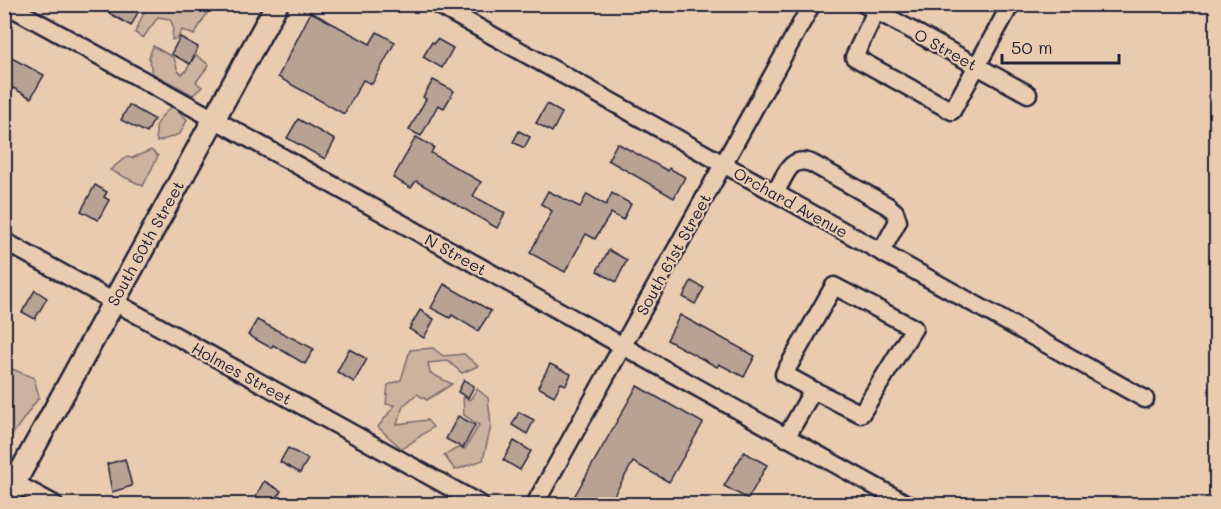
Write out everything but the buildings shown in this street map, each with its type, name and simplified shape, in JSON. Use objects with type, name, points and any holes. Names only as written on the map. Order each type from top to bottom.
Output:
[{"type":"main road","name":"South 60th Street","points":[[8,504],[8,483],[113,300],[277,4]]},
{"type":"street","name":"N Street","points":[[5,4],[907,504]]},
{"type":"street","name":"Orchard Avenue","points":[[436,4],[1145,399]]},
{"type":"street","name":"South 61st Street","points":[[535,504],[812,4]]},
{"type":"street","points":[[870,8],[854,57],[952,111],[1011,4]]},
{"type":"street","name":"O Street","points":[[870,8],[1028,94]]},
{"type":"street","points":[[775,193],[794,163],[801,160],[811,163],[895,212],[898,221],[881,252]]},
{"type":"street","name":"Holmes Street","points":[[4,241],[480,504]]},
{"type":"street","points":[[834,286],[914,328],[861,414],[813,390],[784,374],[834,286]]},
{"type":"street","points":[[786,438],[813,390]]},
{"type":"street","points":[[8,483],[54,504]]},
{"type":"shaded area","points":[[147,4],[212,5],[194,35],[182,30],[178,38],[172,40],[173,26],[170,19],[158,17],[143,38],[135,33]]},
{"type":"shaded area","points":[[153,46],[174,58],[178,71],[182,74],[196,55],[209,65],[196,82],[202,87],[193,95],[152,73],[149,57]]},
{"type":"shaded area","points":[[173,105],[187,120],[180,134],[157,142],[158,121]]},
{"type":"shaded area","points":[[151,150],[158,156],[143,186],[110,170],[126,157],[132,158]]},
{"type":"shaded area","points":[[433,348],[443,356],[464,354],[478,366],[462,373],[448,361],[428,363],[430,373],[452,384],[427,400],[417,394],[403,406],[397,424],[427,420],[433,427],[402,449],[378,427],[395,405],[386,404],[388,385],[401,380],[410,350]]},
{"type":"shaded area","points":[[5,366],[34,378],[39,397],[5,443]]},
{"type":"shaded area","points":[[477,389],[488,398],[491,426],[483,460],[455,470],[444,455],[458,448],[465,449],[479,425],[464,415],[463,397],[470,400]]}]
